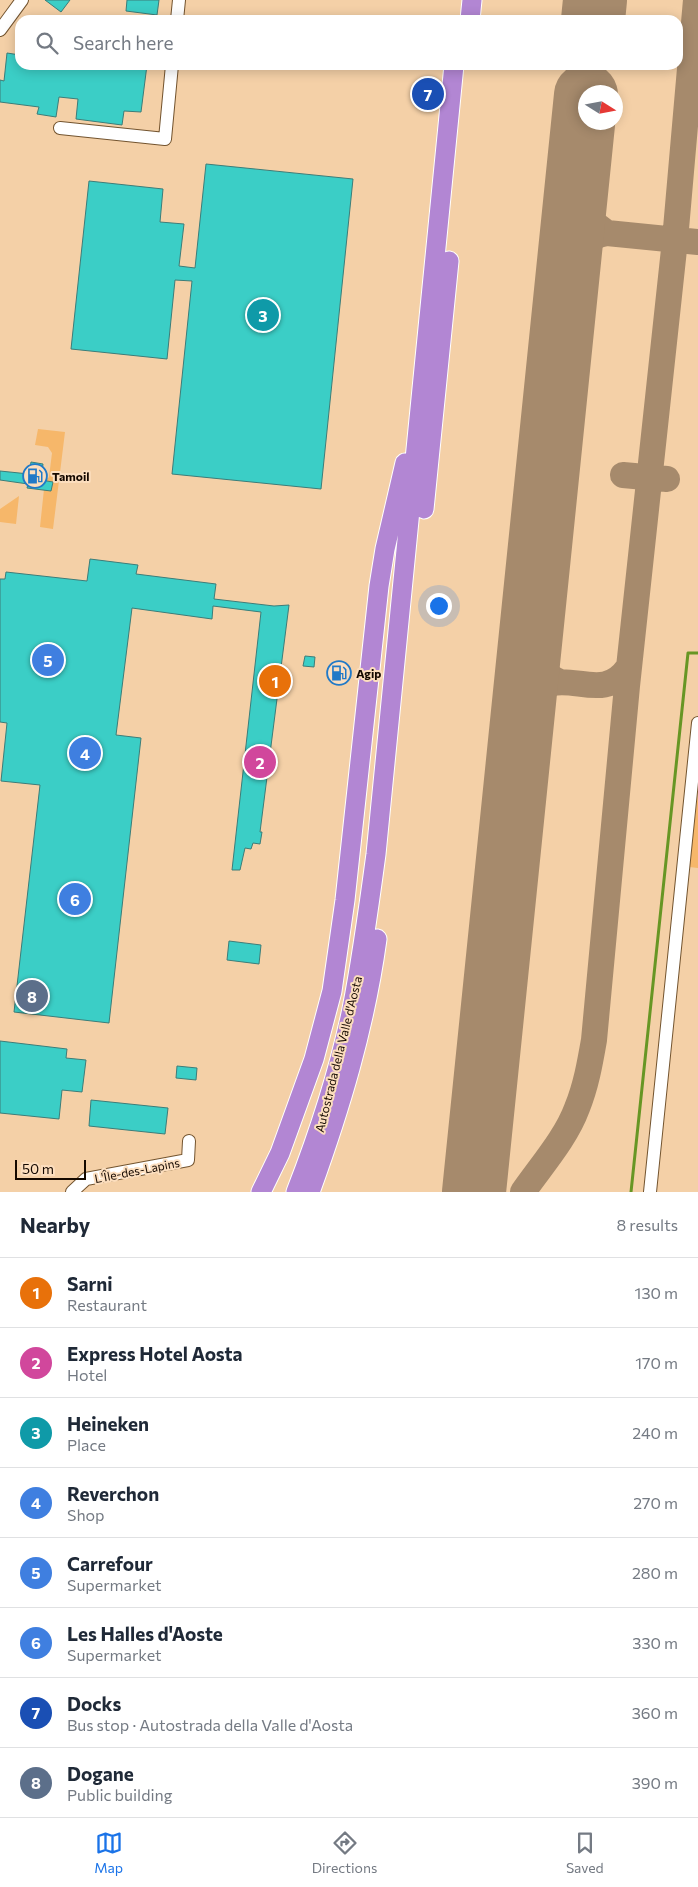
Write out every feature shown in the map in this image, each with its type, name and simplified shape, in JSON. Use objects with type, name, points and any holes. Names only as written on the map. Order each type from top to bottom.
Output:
[{"type":"highway","points":[[458,0],[458,15]]},
{"type":"highway","points":[[470,15],[472,0]]},
{"type":"highway","points":[[261,1192],[280,1152],[314,1059],[332,991],[345,900],[381,568],[406,460],[417,376],[434,286],[454,70]]},
{"type":"highway","points":[[319,1192],[348,1104],[354,1062],[374,967],[389,851],[446,304],[466,70]]},
{"type":"highway","name":"Autostrada della Valle d'Aosta","points":[[296,1192],[316,1140],[351,1011],[362,956],[376,854],[434,286]]},
{"type":"highway","points":[[310,1192],[338,1114],[354,1062]]},
{"type":"street","points":[[0,30],[22,0]]},
{"type":"street","points":[[178,15],[179,0]]},
{"type":"street","points":[[60,128],[166,139],[172,70]]},
{"type":"street","points":[[650,1192],[698,723]]},
{"type":"street","name":"L'Île-des-Lapins","points":[[72,1192],[86,1179],[188,1160],[189,1142]]},
{"type":"shaded area","points":[[38,429],[65,432],[53,529],[40,527],[44,489],[51,491],[53,483],[45,481],[49,477],[52,453],[48,447],[35,445]]},
{"type":"shaded area","points":[[19,496],[16,524],[0,522],[0,509]]},
{"type":"shaded area","points":[[698,794],[698,868],[689,867]]},
{"type":"building","points":[[45,0],[70,0],[61,12]]},
{"type":"building","points":[[127,0],[159,0],[157,15],[126,11]]},
{"type":"building","points":[[7,53],[15,54],[15,70],[146,70],[141,112],[124,111],[122,125],[76,119],[78,99],[59,97],[56,117],[37,114],[39,107],[0,102],[0,80],[4,81]]},
{"type":"building","points":[[206,164],[353,179],[321,489],[172,474],[192,281],[175,280],[167,359],[71,349],[89,181],[163,189],[160,222],[184,224],[179,266],[195,268]]},
{"type":"building","points":[[31,462],[43,464],[41,480],[53,482],[51,491],[27,488],[28,484],[0,480],[0,471],[29,474]]},
{"type":"building","points":[[90,559],[138,565],[136,574],[216,584],[214,599],[274,606],[289,605],[260,844],[253,843],[251,849],[245,848],[240,870],[232,870],[261,612],[213,606],[212,619],[132,608],[116,735],[141,738],[109,1023],[14,1012],[40,785],[1,781],[7,723],[0,722],[0,579],[5,579],[6,572],[87,581]]},
{"type":"building","points":[[305,656],[315,657],[314,667],[303,666]]},
{"type":"building","points":[[337,668],[346,669],[346,679],[336,678]]},
{"type":"building","points":[[229,941],[261,945],[259,964],[227,960]]},
{"type":"building","points":[[0,1041],[67,1049],[66,1058],[86,1060],[82,1092],[62,1090],[59,1119],[0,1113]]},
{"type":"building","points":[[177,1066],[197,1068],[196,1080],[176,1078]]},
{"type":"building","points":[[91,1100],[168,1108],[165,1134],[89,1126]]},
{"type":"waterway","points":[[631,1192],[688,653],[698,653]]},
{"type":"taxiway","points":[[523,1192],[560,1141],[572,1119],[585,1083],[594,1040],[627,686],[675,240],[696,0]]},
{"type":"taxiway","points":[[575,195],[586,217],[607,233],[698,242]]},
{"type":"taxiway","points":[[567,272],[582,246],[592,238],[607,233]]},
{"type":"taxiway","points":[[623,475],[667,479]]},
{"type":"taxiway","points":[[530,636],[536,657],[542,669],[560,682]]},
{"type":"taxiway","points":[[522,720],[534,696],[545,686],[556,682],[605,684],[617,679],[628,668]]},
{"type":"taxiway","points":[[477,1157],[478,1176],[483,1192]]},
{"type":"runway","points":[[594,15],[595,0]]},
{"type":"runway","points":[[474,1192],[582,130]]},
{"type":"place","name":"Docks","points":[[428,94]]},
{"type":"place","name":"Heineken","points":[[263,315]]},
{"type":"place","name":"Tamoil","points":[[35,476]]},
{"type":"place","name":"Carrefour","points":[[48,660]]},
{"type":"place","name":"Agip","points":[[339,673]]},
{"type":"place","name":"Sarni","points":[[275,681]]},
{"type":"place","name":"Reverchon","points":[[85,753]]},
{"type":"place","name":"Express Hotel Aosta","points":[[260,762]]},
{"type":"place","name":"Les Halles d'Aoste","points":[[75,899]]},
{"type":"place","name":"Dogane","points":[[32,996]]}]
